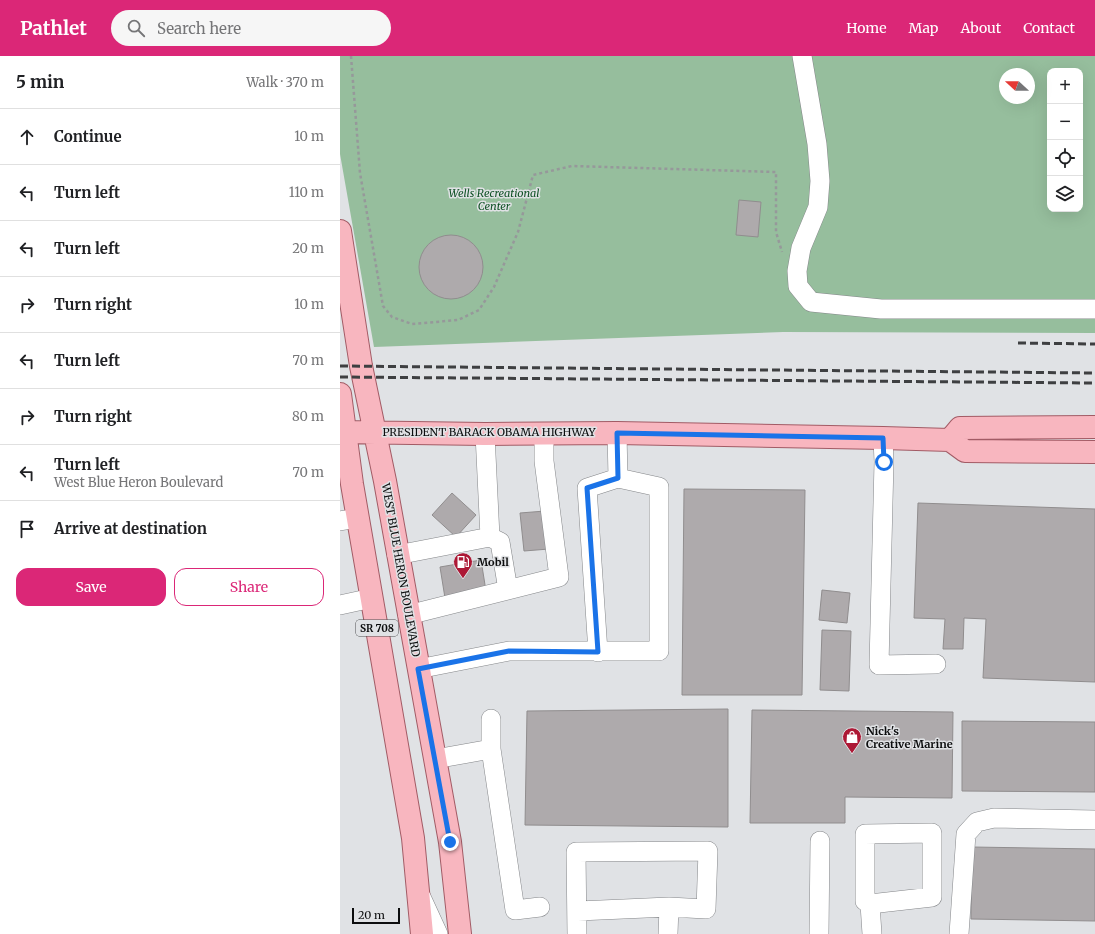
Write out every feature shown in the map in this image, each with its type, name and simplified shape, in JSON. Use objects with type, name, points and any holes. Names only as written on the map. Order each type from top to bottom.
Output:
[{"type":"main road","name":"WEST BLUE HERON BOULEVARD","points":[[340,231],[362,366],[450,842],[460,934]]},
{"type":"main road","name":"SR 708","points":[[340,394],[349,520],[372,598],[413,838],[422,934]]},
{"type":"main road","points":[[1095,427],[960,428],[950,440],[965,451],[1095,452]]},
{"type":"main road","name":"PRESIDENT BARACK OBAMA HIGHWAY","points":[[342,432],[375,431],[485,434],[617,433],[950,440]]},
{"type":"street","points":[[802,56],[817,144],[820,181],[818,207],[801,248],[797,271],[798,286],[811,302],[881,309],[1095,309]]},
{"type":"street","points":[[408,615],[559,577],[544,461],[544,433]]},
{"type":"street","points":[[617,433],[618,478]]},
{"type":"street","points":[[485,434],[490,537]]},
{"type":"street","points":[[883,438],[884,462],[879,666],[936,664]]},
{"type":"street","points":[[418,669],[509,651],[598,652],[658,651],[659,487],[618,478],[587,488],[598,652]]},
{"type":"street","points":[[398,555],[490,537],[500,542],[508,590]]},
{"type":"street","points":[[340,605],[372,598]]},
{"type":"street","points":[[491,720],[491,749],[515,910],[540,907]]},
{"type":"street","points":[[435,759],[491,749]]},
{"type":"street","points":[[959,934],[966,834],[977,822],[994,818],[1095,820]]},
{"type":"street","points":[[932,833],[932,897],[870,904],[865,901],[865,834],[932,833]]},
{"type":"street","points":[[819,934],[820,841]]},
{"type":"street","points":[[577,934],[578,911],[576,852],[708,851],[706,909],[669,907],[578,911]]},
{"type":"street","points":[[419,892],[438,934]]},
{"type":"street","points":[[870,904],[872,934]]},
{"type":"street","points":[[668,934],[669,907]]},
{"type":"path","points":[[351,56],[360,173],[383,306],[392,317],[412,324],[458,320],[478,310],[494,287],[518,232],[533,175],[572,166],[776,172],[776,232],[782,258]]},
{"type":"green space","name":"Wells Recreational Center","points":[[340,56],[1095,56],[1095,333],[783,332],[374,347],[340,154]]},
{"type":"building","points":[[739,200],[761,202],[758,237],[736,235]]},
{"type":"building","points":[[451,235],[463,238],[474,244],[480,255],[483,267],[480,279],[474,290],[463,296],[451,299],[439,296],[428,290],[422,279],[419,267],[422,255],[428,244],[439,238]]},
{"type":"building","points":[[684,489],[805,490],[802,695],[682,695]]},
{"type":"building","points":[[452,493],[476,515],[456,537],[432,515]]},
{"type":"building","points":[[918,503],[1095,509],[1095,682],[983,678],[986,619],[964,618],[963,649],[943,649],[945,619],[914,618]]},
{"type":"building","points":[[545,511],[549,549],[524,551],[520,513]]},
{"type":"building","name":"Mobil","points":[[481,560],[486,591],[445,598],[440,567]]},
{"type":"building","points":[[822,590],[850,593],[847,623],[819,620]]},
{"type":"building","points":[[822,630],[851,631],[849,691],[820,690]]},
{"type":"building","points":[[728,709],[728,827],[525,825],[527,711]]},
{"type":"building","name":"Nick's Creative Marine","points":[[752,710],[953,712],[952,798],[845,797],[845,823],[750,823]]},
{"type":"building","points":[[962,721],[1095,722],[1095,792],[962,791]]},
{"type":"building","points":[[972,847],[1095,849],[1095,921],[971,919]]},
{"type":"railway","points":[[1018,343],[1095,344]]},
{"type":"railway","points":[[340,366],[1095,373]]},
{"type":"railway","points":[[340,377],[1095,383]]},
{"type":"place","name":"Mobil","points":[[463,579]]},
{"type":"place","name":"Nick's Creative Marine","points":[[852,754]]},
{"type":"route","points":[[450,842],[418,669],[509,651],[598,652],[587,488],[618,478],[619,464],[617,433],[883,438],[884,462]]}]
